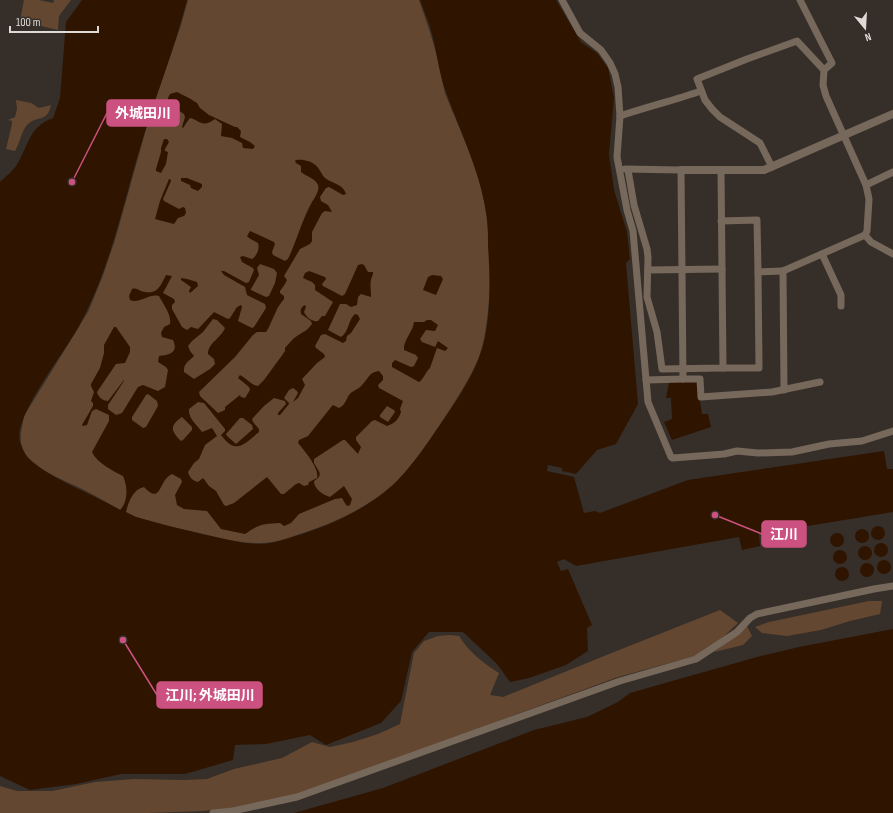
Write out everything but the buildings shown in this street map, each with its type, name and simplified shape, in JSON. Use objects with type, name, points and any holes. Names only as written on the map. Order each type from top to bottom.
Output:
[{"type":"street","points":[[562,0],[580,32],[601,50],[610,63],[615,74],[618,88],[620,116],[617,157],[627,210],[633,231],[648,402],[672,457],[724,454],[737,451],[758,453],[792,452],[829,444],[862,441],[893,431]]},
{"type":"street","points":[[758,272],[783,271],[865,235],[867,231],[869,199],[866,185],[824,89],[824,70],[832,63],[800,0]]},
{"type":"street","points":[[772,167],[763,146],[760,143],[720,117],[705,100],[697,79],[797,41],[824,70]]},
{"type":"street","points":[[620,116],[664,102],[676,100],[701,91]]},
{"type":"street","points":[[619,169],[764,170],[893,114]]},
{"type":"street","points":[[628,170],[634,205],[647,249],[647,297],[658,332],[662,369],[759,368],[757,220],[721,221]]},
{"type":"street","points":[[681,170],[683,380]]},
{"type":"street","points":[[721,170],[723,368]]},
{"type":"street","points":[[866,185],[893,172]]},
{"type":"street","points":[[865,235],[871,242],[893,254]]},
{"type":"street","points":[[822,254],[841,295],[841,306]]},
{"type":"street","points":[[648,270],[722,269]]},
{"type":"street","points":[[783,271],[784,390]]},
{"type":"street","points":[[646,380],[700,379],[701,397],[772,392],[820,382]]},
{"type":"street","points":[[214,813],[233,811],[297,797],[620,681],[696,658],[737,632],[750,618],[757,614],[893,586]]},
{"type":"shaded area","points":[[24,0],[39,0],[53,3],[54,0],[71,0],[59,16],[58,30],[20,21]]},
{"type":"shaded area","points":[[82,0],[187,0],[143,138],[116,233],[100,280],[79,326],[32,400],[24,416],[20,431],[20,442],[25,455],[37,466],[48,473],[120,510],[123,507],[126,499],[126,485],[123,476],[101,463],[92,452],[109,421],[109,415],[96,409],[92,411],[87,425],[82,425],[93,406],[91,401],[94,392],[91,384],[100,368],[104,353],[104,345],[114,327],[116,327],[130,347],[130,352],[125,363],[116,364],[97,392],[98,396],[108,401],[124,380],[108,405],[108,409],[116,415],[122,413],[138,387],[143,385],[158,391],[165,387],[168,370],[158,362],[159,356],[169,354],[174,351],[175,348],[173,340],[162,337],[161,333],[164,327],[170,324],[170,317],[159,296],[155,295],[137,301],[130,300],[129,296],[132,289],[151,292],[160,287],[166,275],[172,276],[163,293],[174,299],[175,302],[172,305],[172,309],[182,327],[187,330],[191,327],[198,329],[214,312],[228,319],[237,307],[241,305],[242,307],[238,321],[252,328],[254,327],[266,308],[265,304],[247,295],[245,287],[224,275],[221,271],[224,271],[246,283],[249,282],[254,270],[242,262],[240,257],[243,256],[252,259],[258,252],[258,243],[247,236],[250,231],[274,242],[275,244],[272,252],[273,255],[285,261],[288,259],[305,216],[316,196],[318,189],[317,183],[301,172],[301,166],[295,161],[301,160],[308,161],[316,165],[324,177],[340,186],[346,194],[343,195],[329,187],[326,188],[320,197],[321,201],[328,205],[332,212],[325,211],[322,213],[312,232],[312,241],[310,244],[300,249],[284,276],[287,280],[280,293],[284,296],[284,299],[278,307],[268,329],[266,332],[257,332],[253,335],[235,357],[199,392],[200,396],[218,413],[225,410],[225,407],[240,395],[241,397],[245,398],[250,390],[249,387],[238,378],[240,375],[258,386],[283,354],[285,348],[312,324],[311,321],[301,314],[303,307],[305,305],[306,307],[304,312],[311,320],[318,321],[322,316],[325,316],[333,302],[315,290],[315,285],[312,282],[303,278],[305,273],[309,271],[325,277],[326,279],[322,284],[323,286],[342,296],[345,294],[358,265],[362,264],[368,272],[373,272],[371,297],[361,294],[358,297],[357,305],[351,307],[346,304],[340,304],[328,330],[341,337],[346,332],[351,319],[355,314],[358,315],[360,319],[351,333],[347,336],[346,341],[343,343],[325,334],[321,335],[315,346],[324,354],[325,357],[302,379],[305,385],[298,398],[293,402],[298,393],[293,388],[289,390],[284,398],[289,404],[280,415],[278,415],[278,413],[286,404],[285,401],[274,398],[264,406],[252,419],[259,429],[259,432],[244,444],[235,446],[226,441],[221,435],[225,429],[204,403],[198,402],[189,409],[191,418],[202,432],[212,428],[217,436],[205,445],[199,459],[194,463],[188,472],[192,478],[198,482],[203,478],[209,486],[216,491],[226,506],[234,503],[267,477],[281,494],[284,494],[299,483],[304,486],[308,485],[309,482],[317,478],[317,474],[311,460],[298,443],[299,440],[308,436],[333,405],[339,408],[341,407],[349,395],[360,387],[371,374],[379,371],[383,376],[383,380],[378,385],[379,388],[403,401],[400,409],[400,415],[394,423],[387,426],[375,420],[372,421],[356,437],[356,440],[361,447],[358,454],[345,440],[343,440],[314,459],[314,463],[320,473],[319,477],[314,481],[317,489],[330,497],[344,486],[352,499],[350,505],[348,506],[342,498],[335,499],[299,514],[291,523],[284,526],[280,523],[265,524],[254,528],[245,534],[221,529],[207,511],[184,509],[177,505],[175,495],[182,482],[181,479],[172,474],[164,481],[157,493],[154,494],[144,487],[137,490],[130,501],[126,512],[136,517],[194,532],[239,542],[261,544],[285,540],[331,523],[356,511],[389,489],[405,473],[423,449],[464,389],[479,359],[485,338],[489,303],[490,280],[488,228],[484,201],[470,154],[444,85],[431,30],[420,0],[556,0],[581,42],[597,53],[608,68],[614,98],[609,154],[614,190],[627,232],[630,259],[626,263],[638,404],[616,444],[597,450],[576,474],[562,471],[562,468],[548,465],[547,471],[574,477],[584,513],[595,511],[600,513],[688,480],[884,451],[887,469],[893,469],[893,512],[759,534],[760,546],[742,550],[739,537],[576,566],[564,559],[557,562],[561,571],[568,569],[592,625],[587,628],[588,651],[566,665],[529,678],[510,682],[497,664],[463,632],[429,632],[412,652],[401,701],[381,723],[326,745],[310,735],[266,744],[235,745],[233,760],[185,774],[121,774],[76,784],[30,790],[0,776],[0,182],[16,166],[30,138],[38,126],[53,118],[60,98],[66,22]],"holes":[[[260,264],[274,269],[277,273],[275,283],[269,296],[266,297],[251,290],[259,275],[257,268]],[[213,319],[217,320],[225,328],[209,350],[208,354],[214,359],[215,364],[194,379],[184,372],[185,365],[194,356],[188,346],[203,332]],[[148,394],[157,401],[158,406],[146,427],[143,428],[132,420],[132,417],[146,395]],[[387,406],[395,412],[388,422],[380,417]],[[182,417],[192,427],[192,430],[181,441],[173,431],[173,426]],[[240,418],[243,418],[252,425],[253,429],[236,444],[226,434]]]},
{"type":"shaded area","points":[[188,0],[419,0],[436,52],[445,93],[479,179],[485,204],[490,267],[486,329],[479,357],[458,397],[415,460],[403,475],[386,491],[364,506],[316,529],[267,543],[234,541],[161,525],[134,516],[42,469],[29,459],[21,444],[24,416],[88,312],[102,278],[115,240],[150,115]]},
{"type":"shaded area","points":[[177,92],[197,103],[200,108],[209,115],[237,127],[241,131],[240,137],[255,146],[253,149],[243,148],[242,143],[232,138],[221,136],[222,124],[215,119],[205,124],[191,118],[183,128],[185,117],[184,114],[168,102],[170,94]]},
{"type":"shaded area","points":[[16,100],[31,103],[39,108],[51,105],[45,117],[32,121],[28,124],[15,151],[6,149],[12,124],[12,121],[8,120],[15,117],[17,109]]},
{"type":"shaded area","points":[[164,139],[167,139],[169,142],[165,149],[165,151],[168,152],[166,164],[161,173],[156,171],[156,169]]},
{"type":"shaded area","points":[[181,178],[187,178],[202,184],[202,187],[198,191],[191,188],[190,185],[181,181]]},
{"type":"shaded area","points":[[169,179],[171,181],[163,199],[164,201],[179,209],[183,207],[185,208],[186,213],[184,216],[178,218],[174,224],[155,219],[160,201]]},
{"type":"shaded area","points":[[432,275],[441,276],[443,279],[436,295],[423,290],[428,277]]},
{"type":"shaded area","points":[[181,278],[197,282],[198,286],[190,293],[189,291],[191,287],[181,280]]},
{"type":"shaded area","points":[[431,320],[438,325],[435,331],[426,330],[420,339],[422,342],[435,347],[438,341],[448,348],[445,351],[437,348],[430,368],[419,382],[392,367],[392,363],[395,360],[411,367],[414,366],[418,358],[416,355],[404,350],[404,346],[414,322],[424,322]]},
{"type":"shaded area","points":[[669,382],[697,382],[702,414],[708,414],[711,427],[672,440],[664,422],[672,419],[671,398],[666,398]]},
{"type":"shaded area","points":[[875,526],[881,526],[885,530],[885,536],[881,540],[875,540],[871,536],[871,530]]},
{"type":"shaded area","points":[[859,529],[865,529],[869,533],[869,539],[865,543],[859,543],[855,539],[855,533]]},
{"type":"shaded area","points":[[834,533],[840,533],[844,537],[844,543],[840,547],[834,547],[830,543],[830,537]]},
{"type":"shaded area","points":[[878,543],[884,543],[888,547],[888,553],[884,557],[878,557],[874,553],[874,547]]},
{"type":"shaded area","points":[[862,546],[868,546],[872,550],[872,556],[868,560],[862,560],[858,556],[858,550]]},
{"type":"shaded area","points":[[837,550],[843,550],[847,554],[847,560],[843,564],[837,564],[833,560],[833,554]]},
{"type":"shaded area","points":[[881,560],[887,560],[891,564],[891,570],[887,574],[881,574],[877,570],[877,564]]},
{"type":"shaded area","points":[[864,563],[870,563],[874,567],[874,573],[870,577],[864,577],[860,573],[860,567]]},
{"type":"shaded area","points":[[839,567],[845,567],[849,571],[849,577],[845,581],[839,581],[835,577],[835,571]]},
{"type":"shaded area","points":[[869,601],[882,601],[880,614],[821,630],[787,636],[762,633],[755,627],[769,622]]},
{"type":"shaded area","points":[[720,610],[738,623],[719,641],[695,656],[618,677],[456,738],[302,793],[245,807],[203,811],[149,813],[0,813],[0,786],[17,791],[52,791],[95,782],[134,779],[207,779],[234,769],[282,758],[312,742],[330,747],[378,734],[400,724],[414,653],[424,641],[438,636],[459,636],[477,657],[499,673],[490,695],[503,697]]},
{"type":"shaded area","points":[[747,626],[752,636],[743,645],[714,652]]},
{"type":"shaded area","points":[[893,629],[893,813],[294,813],[383,788],[534,730],[587,717],[618,702],[630,693],[757,657],[799,647]]},
{"type":"place","name":"外城田川","points":[[72,182]]},
{"type":"place","name":"江川","points":[[715,515]]},
{"type":"place","name":"江川; 外城田川","points":[[123,640]]}]
